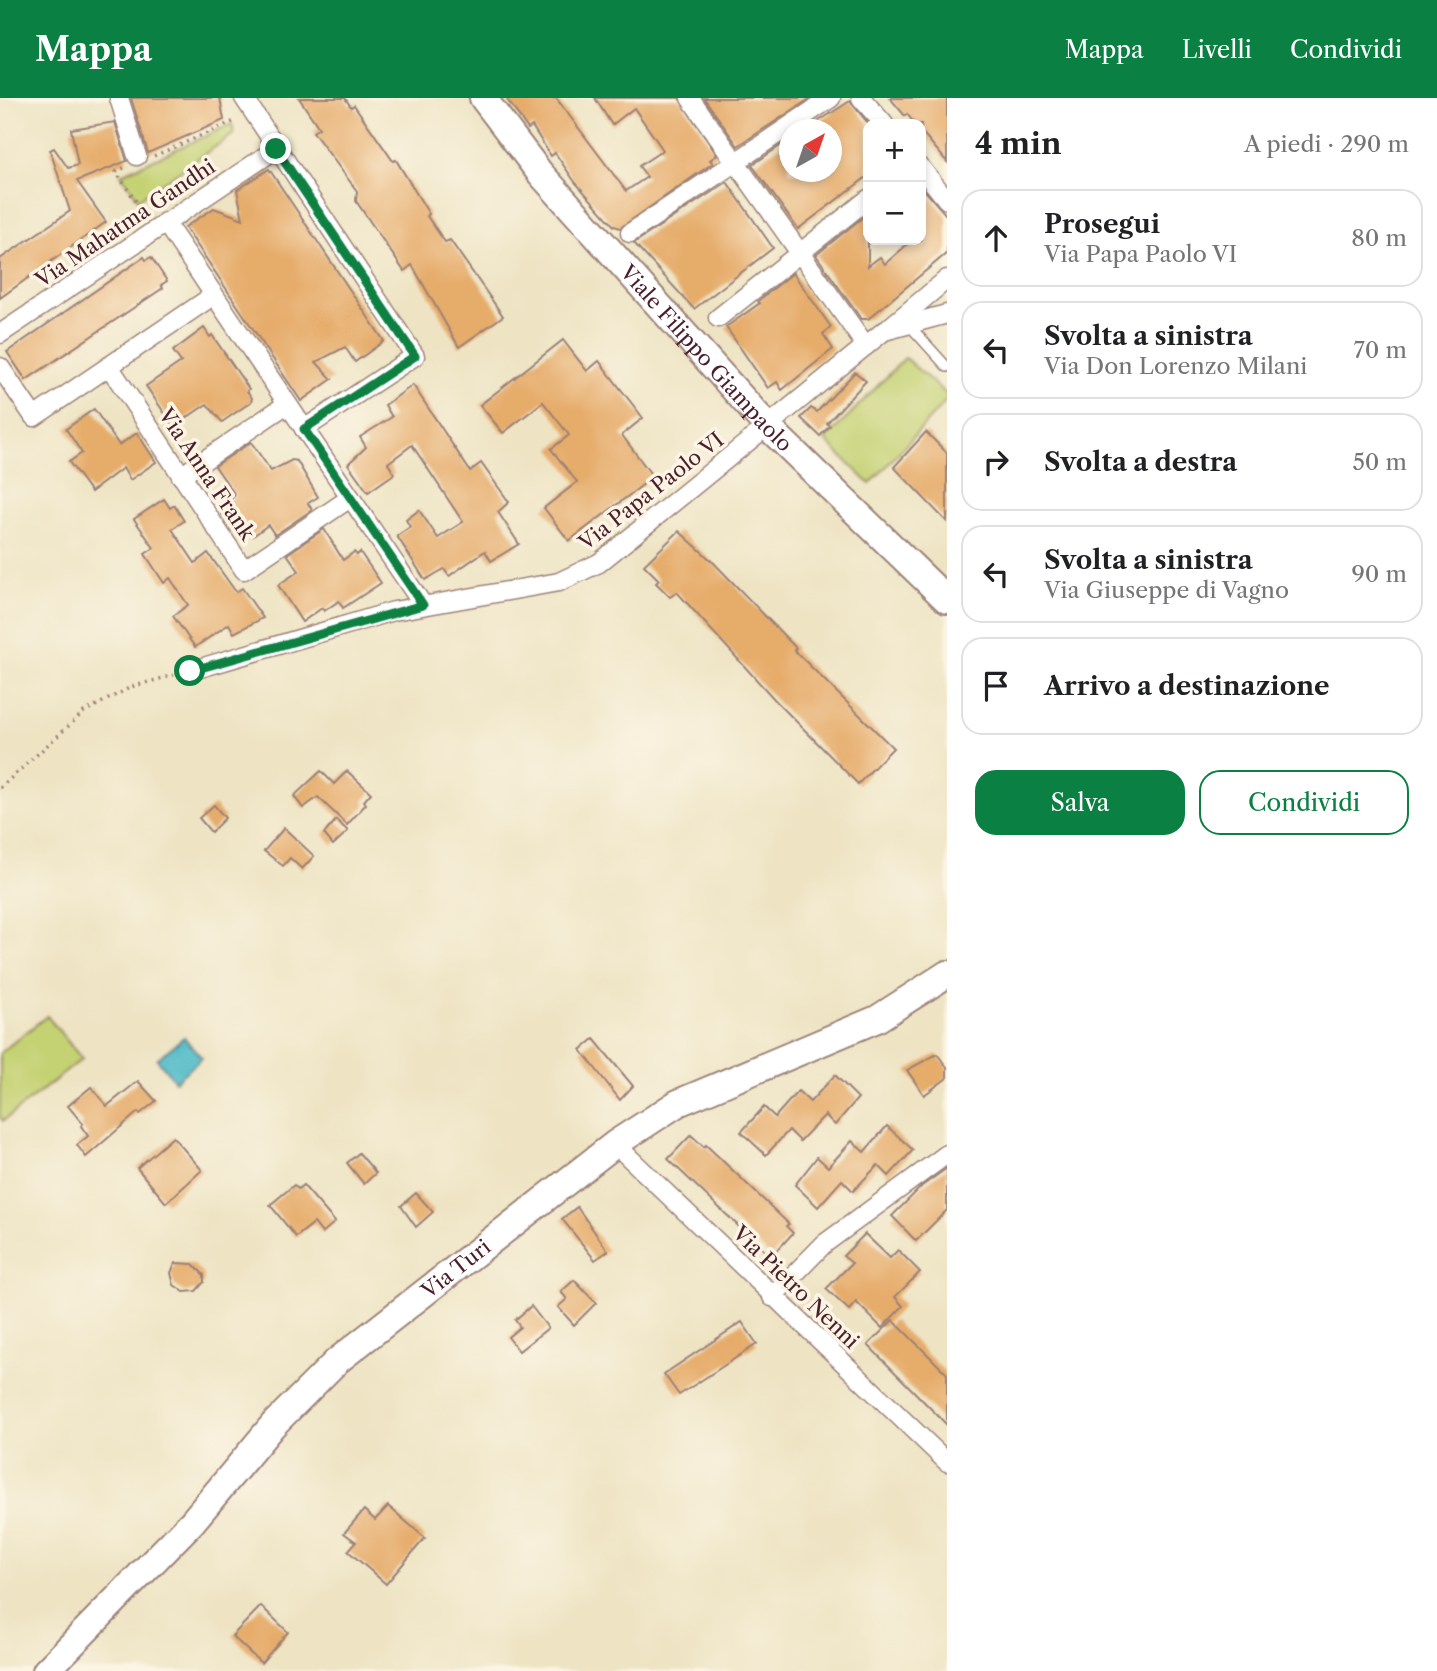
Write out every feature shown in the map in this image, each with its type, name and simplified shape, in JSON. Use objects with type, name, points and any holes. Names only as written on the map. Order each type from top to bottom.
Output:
[{"type":"street","points":[[119,98],[138,160]]},
{"type":"street","name":"Viale Filippo Giampaolo","points":[[482,98],[540,173],[768,427],[947,600]]},
{"type":"street","points":[[690,98],[866,346]]},
{"type":"street","points":[[630,233],[831,98]]},
{"type":"street","points":[[862,98],[880,119]]},
{"type":"street","points":[[248,106],[415,356],[304,429]]},
{"type":"street","name":"Via Mahatma Gandhi","points":[[0,334],[276,149]]},
{"type":"street","points":[[926,174],[947,201]]},
{"type":"street","points":[[718,318],[863,203]]},
{"type":"street","points":[[160,226],[214,295],[423,605]]},
{"type":"street","name":"Via Papa Paolo VI","points":[[190,671],[423,605],[559,582],[579,575],[598,563],[768,427],[947,279]]},
{"type":"street","points":[[0,367],[34,417],[214,295]]},
{"type":"street","points":[[884,331],[947,314]]},
{"type":"street","name":"Via Anna Frank","points":[[108,366],[244,570],[350,498]]},
{"type":"street","points":[[181,476],[287,404]]},
{"type":"street","name":"Via Turi","points":[[46,1671],[192,1522],[273,1425],[337,1362],[615,1144],[678,1103],[877,1019],[947,974]]},
{"type":"street","name":"Via Pietro Nenni","points":[[615,1144],[947,1462]]},
{"type":"street","points":[[772,1297],[824,1244],[947,1154]]},
{"type":"lane","points":[[909,324],[947,367]]},
{"type":"path","points":[[160,226],[116,172],[248,106]]},
{"type":"path","points":[[0,788],[84,712],[131,687],[190,671]]},
{"type":"green space","points":[[232,124],[234,134],[138,199],[121,174]]},
{"type":"green space","points":[[905,358],[947,395],[947,400],[870,484],[825,440]]},
{"type":"green space","points":[[47,1016],[82,1059],[3,1121],[0,1117],[0,1053]]},
{"type":"water","points":[[184,1037],[202,1058],[175,1081],[157,1059]]},
{"type":"building","points":[[131,98],[220,98],[224,120],[148,153]]},
{"type":"building","points":[[299,98],[345,98],[351,107],[354,105],[393,161],[396,160],[429,214],[427,216],[445,242],[450,240],[503,316],[459,347],[412,265],[404,271],[356,201],[357,191],[313,132],[319,128]]},
{"type":"building","points":[[506,98],[556,98],[626,191],[647,177],[639,166],[663,150],[634,108],[612,125],[595,98],[679,98],[717,155],[710,160],[713,163],[620,228],[614,226],[575,182],[555,153],[551,156],[532,126],[528,129]]},
{"type":"building","points":[[704,98],[811,98],[779,119],[738,146]]},
{"type":"building","points":[[890,98],[947,98],[947,162],[926,137],[926,119],[911,119],[907,114],[905,116]]},
{"type":"building","points":[[850,101],[865,119],[863,180],[798,229],[752,165],[779,147],[779,182],[842,182],[842,119],[822,119]]},
{"type":"building","points":[[115,122],[127,161],[77,181],[106,222],[0,298],[0,259],[70,211],[50,150],[54,148],[68,168],[78,165],[71,129]]},
{"type":"building","points":[[269,169],[384,341],[355,362],[345,347],[316,362],[332,379],[301,401],[185,227],[214,208],[243,219],[237,190]]},
{"type":"building","points":[[727,182],[773,248],[694,309],[634,243]]},
{"type":"building","points":[[926,192],[947,216],[947,253],[868,319],[861,319],[816,255],[863,217],[863,245],[868,245],[868,266],[880,257],[885,264],[906,245],[926,245]]},
{"type":"building","points":[[144,257],[146,260],[151,257],[167,281],[161,285],[163,288],[26,380],[7,352]]},
{"type":"building","points":[[793,273],[831,327],[823,334],[833,349],[782,390],[777,382],[768,388],[726,327],[760,303],[758,301]]},
{"type":"building","points":[[204,328],[210,337],[212,335],[249,389],[247,391],[252,398],[251,402],[222,422],[207,404],[177,424],[172,424],[146,386],[181,362],[173,351]]},
{"type":"building","points":[[563,340],[587,371],[599,361],[643,418],[622,435],[653,477],[569,541],[544,508],[577,482],[551,449],[569,435],[543,402],[503,433],[480,405]]},
{"type":"building","points":[[855,372],[866,381],[827,423],[830,426],[820,436],[801,418],[811,408],[817,412]]},
{"type":"building","points":[[413,385],[470,471],[481,463],[509,502],[498,512],[519,544],[491,561],[485,551],[449,576],[444,569],[425,580],[397,536],[410,527],[406,520],[419,510],[438,538],[463,522],[412,445],[388,463],[394,474],[368,492],[348,464],[366,447],[360,437],[392,417],[385,405]]},
{"type":"building","points":[[94,409],[119,445],[137,433],[156,462],[130,480],[123,468],[91,492],[69,462],[82,453],[66,429]]},
{"type":"building","points":[[926,432],[947,453],[947,522],[894,467]]},
{"type":"building","points":[[251,442],[271,471],[292,460],[297,461],[318,497],[308,503],[312,510],[275,535],[268,525],[253,536],[251,533],[241,539],[221,513],[221,509],[235,495],[215,466]]},
{"type":"building","points":[[164,499],[170,508],[174,505],[184,521],[172,529],[195,563],[208,553],[236,592],[242,588],[263,618],[234,633],[229,624],[195,647],[173,616],[188,605],[170,578],[164,583],[145,554],[154,548],[134,519]]},
{"type":"building","points":[[324,529],[343,560],[354,552],[357,555],[360,552],[381,583],[343,608],[339,601],[324,611],[322,608],[302,622],[278,585],[299,571],[287,554]]},
{"type":"building","points":[[679,531],[714,563],[796,648],[794,650],[893,748],[858,784],[775,700],[677,592],[670,597],[656,583],[659,580],[644,565]]},
{"type":"building","points":[[321,771],[334,784],[347,771],[371,793],[364,801],[366,804],[347,825],[318,797],[303,808],[294,796]]},
{"type":"building","points":[[214,805],[225,818],[211,832],[199,818]]},
{"type":"building","points":[[336,820],[348,831],[333,845],[324,834]]},
{"type":"building","points":[[284,828],[314,856],[302,869],[290,858],[283,866],[264,851]]},
{"type":"building","points":[[594,1039],[633,1086],[620,1100],[581,1050]]},
{"type":"building","points":[[937,1054],[947,1067],[947,1078],[924,1095],[907,1070]]},
{"type":"building","points":[[835,1075],[858,1098],[835,1125],[825,1115],[800,1141],[789,1130],[766,1155],[741,1132],[764,1107],[775,1117],[798,1091],[810,1102]]},
{"type":"building","points":[[138,1081],[156,1101],[140,1114],[138,1112],[86,1157],[77,1145],[88,1136],[81,1126],[83,1124],[68,1106],[91,1087],[107,1106]]},
{"type":"building","points":[[887,1126],[913,1150],[889,1176],[878,1165],[853,1191],[842,1180],[818,1207],[795,1185],[817,1157],[828,1167],[852,1141],[864,1152]]},
{"type":"building","points":[[691,1135],[704,1147],[706,1145],[789,1224],[786,1226],[793,1233],[771,1257],[668,1159]]},
{"type":"building","points":[[173,1137],[202,1170],[166,1203],[137,1168]]},
{"type":"building","points":[[359,1153],[376,1173],[364,1184],[347,1163]]},
{"type":"building","points":[[947,1168],[947,1210],[916,1241],[892,1216],[922,1186]]},
{"type":"building","points":[[294,1185],[298,1189],[303,1185],[335,1222],[322,1233],[314,1223],[296,1237],[270,1205]]},
{"type":"building","points":[[416,1193],[433,1212],[416,1227],[401,1206]]},
{"type":"building","points":[[577,1207],[608,1251],[595,1260],[562,1219]]},
{"type":"building","points":[[865,1234],[890,1258],[898,1250],[920,1272],[895,1297],[903,1306],[882,1328],[856,1302],[849,1310],[826,1289],[852,1263],[843,1256]]},
{"type":"building","points":[[175,1263],[193,1264],[204,1275],[204,1282],[196,1291],[184,1292],[174,1285],[171,1273]]},
{"type":"building","points":[[574,1280],[596,1303],[574,1325],[558,1307],[567,1299],[561,1292]]},
{"type":"building","points":[[531,1306],[548,1328],[519,1351],[508,1337],[520,1327],[515,1320]]},
{"type":"building","points":[[893,1320],[947,1374],[947,1425],[868,1345]]},
{"type":"building","points":[[742,1322],[757,1344],[679,1395],[664,1374]]},
{"type":"building","points":[[388,1506],[425,1538],[386,1584],[348,1551],[356,1542],[344,1533],[364,1510],[375,1520]]},
{"type":"building","points":[[261,1606],[288,1632],[261,1663],[232,1636]]},
{"type":"route","points":[[190,671],[394,611],[423,605],[304,429],[415,356],[276,149]]}]
